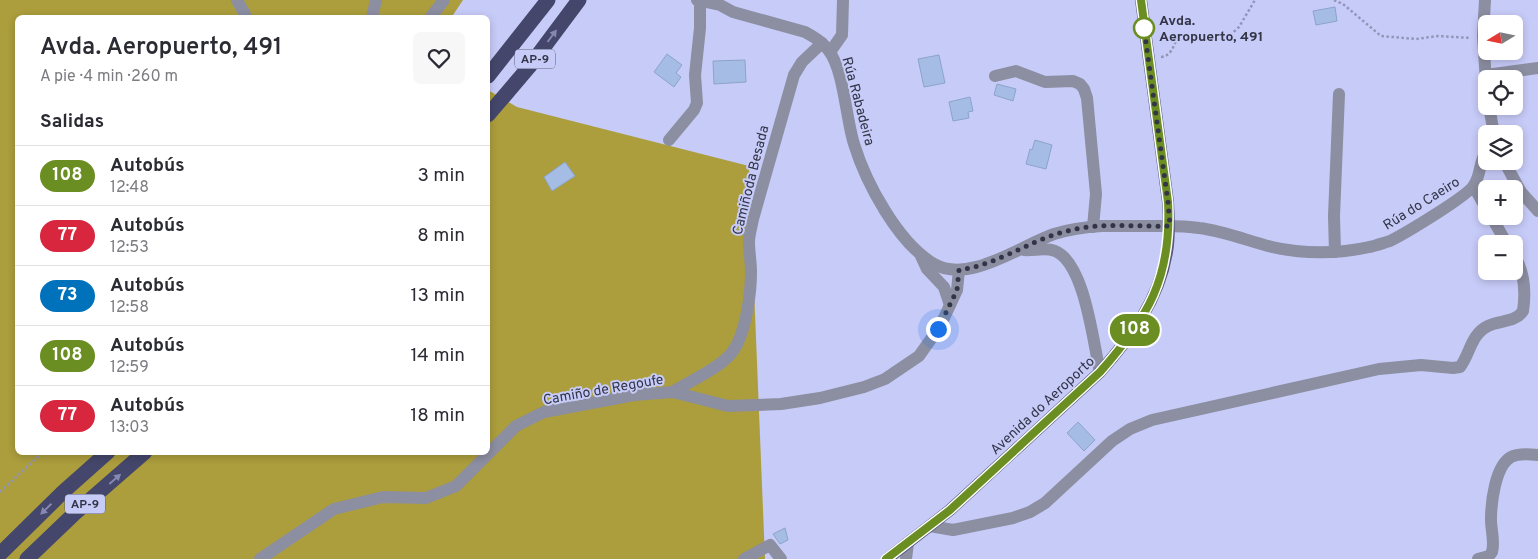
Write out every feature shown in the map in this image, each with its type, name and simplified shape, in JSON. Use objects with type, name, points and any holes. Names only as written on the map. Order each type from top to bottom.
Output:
[{"type":"highway","name":"AP-9","points":[[490,73],[548,0]]},
{"type":"highway","name":"AP-9","points":[[490,112],[529,66],[579,0]]},
{"type":"highway","name":"AP-9","points":[[0,554],[105,455]]},
{"type":"highway","name":"AP-9","points":[[27,559],[74,513],[142,455]]},
{"type":"main road","name":"Avenida do Aeroporto","points":[[886,559],[930,526],[1100,372],[1123,347],[1146,311],[1158,286],[1167,252],[1170,226],[1141,0]]},
{"type":"street","points":[[238,0],[246,15]]},
{"type":"street","points":[[373,15],[376,0]]},
{"type":"street","points":[[432,15],[444,0]]},
{"type":"street","points":[[669,140],[694,110],[697,103],[695,75],[700,28],[698,0],[720,5],[733,12],[805,32],[816,37],[826,47]]},
{"type":"street","name":"Camiñoda Besada","points":[[674,392],[693,379],[713,369],[733,351],[741,333],[748,304],[751,274],[749,241],[753,219],[794,75],[802,62],[842,35],[843,0]]},
{"type":"street","points":[[1485,4],[1497,0]]},
{"type":"street","name":"Rúa Rabadeira","points":[[826,47],[841,86],[851,135],[862,164],[890,220],[908,242],[934,264],[942,268],[959,270],[986,264],[1060,233],[1093,227],[1170,226]]},
{"type":"street","points":[[1523,71],[1538,68]]},
{"type":"street","points":[[995,76],[1016,71],[1045,82],[1073,82],[1080,84],[1084,90],[1095,176],[1096,194],[1093,227]]},
{"type":"street","points":[[1335,252],[1334,216],[1339,94]]},
{"type":"street","name":"Rúa do Caeiro","points":[[1170,226],[1200,228],[1275,248],[1301,251],[1335,252],[1370,247],[1390,240],[1459,199],[1474,187],[1479,170]]},
{"type":"street","points":[[1509,170],[1521,192],[1538,212]]},
{"type":"street","points":[[1474,187],[1478,194]]},
{"type":"street","name":"Rúa Rabadeira","points":[[1019,249],[1057,252],[1072,269],[1085,298],[1100,372]]},
{"type":"street","name":"Rúa Rabadeira","points":[[920,254],[927,269],[944,287],[950,305]]},
{"type":"street","name":"Camiño de Regoufe","points":[[490,452],[516,426],[544,412],[640,394],[674,392],[728,406],[781,404],[820,398],[864,387],[885,379],[919,356],[936,332],[957,290],[959,270]]},
{"type":"street","points":[[930,526],[953,530],[1013,518],[1030,512],[1044,503],[1112,441],[1130,428],[1152,420],[1406,365],[1460,367],[1468,348],[1482,330],[1488,326],[1513,319],[1523,311],[1523,280]]},
{"type":"street","points":[[1478,559],[1489,556],[1492,552],[1492,499],[1503,464],[1511,457],[1521,454],[1538,455]]},
{"type":"street","name":"Camiño de Regoufe","points":[[260,559],[334,509],[383,497],[426,498],[456,486],[487,455]]},
{"type":"street","points":[[906,559],[908,543]]},
{"type":"street","points":[[744,559],[770,545],[780,559]]},
{"type":"path","points":[[1161,57],[1165,57],[1171,52],[1178,39],[1226,38],[1239,27],[1255,0]]},
{"type":"path","points":[[1334,0],[1343,4],[1381,36],[1416,39],[1438,36],[1465,38],[1478,37]]},
{"type":"path","points":[[0,492],[40,455]]},
{"type":"shaded area","points":[[0,0],[463,0],[453,15],[15,15],[15,455],[490,455],[490,91],[517,107],[749,166],[765,559],[0,559]]},
{"type":"building","points":[[1335,7],[1337,21],[1316,25],[1313,11]]},
{"type":"building","points":[[667,54],[682,65],[676,73],[681,77],[674,87],[654,72]]},
{"type":"building","points":[[939,55],[945,83],[924,87],[918,59]]},
{"type":"building","points":[[745,60],[746,82],[714,84],[713,61]]},
{"type":"building","points":[[997,84],[1016,89],[1013,101],[994,95]]},
{"type":"building","points":[[970,97],[973,111],[968,112],[969,118],[953,121],[949,102]]},
{"type":"building","points":[[1035,140],[1052,145],[1046,169],[1026,164],[1030,149],[1032,150]]},
{"type":"building","points":[[565,162],[575,176],[552,191],[544,177]]},
{"type":"building","points":[[1078,422],[1095,440],[1084,451],[1067,433]]},
{"type":"building","points":[[785,528],[788,540],[780,544],[773,534]]},
{"type":"bus line","name":"108","points":[[886,559],[950,510],[1100,372],[1123,347],[1136,328],[1158,286],[1167,252],[1170,226],[1141,0]]},
{"type":"place","name":"Avda. Aeropuerto, 491","points":[[1144,28]]},
{"type":"route","points":[[938,329],[957,290],[959,270],[986,264],[1052,235],[1068,230],[1111,226],[1170,226],[1144,28]]}]
